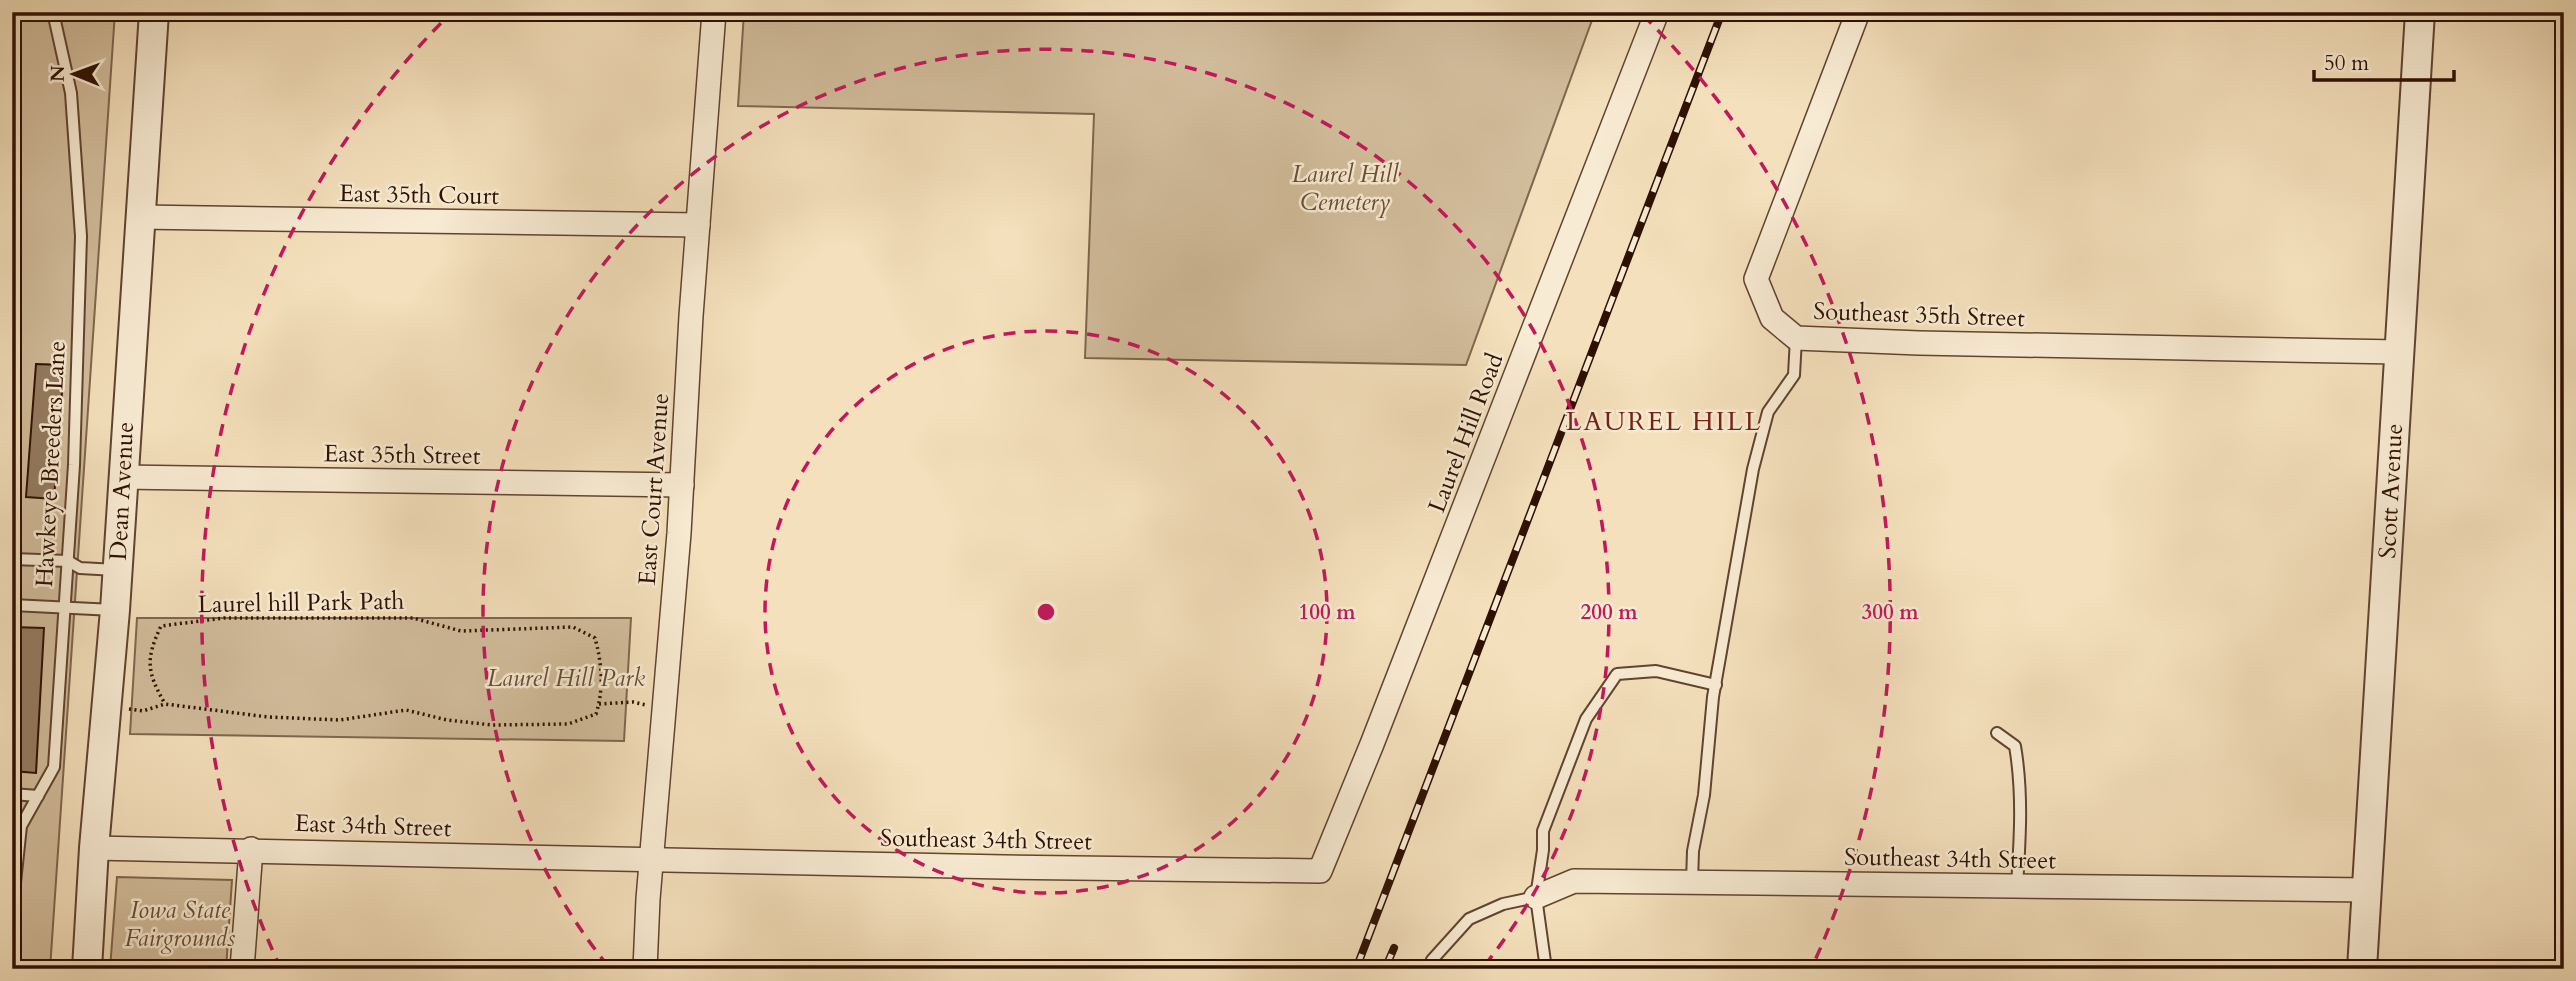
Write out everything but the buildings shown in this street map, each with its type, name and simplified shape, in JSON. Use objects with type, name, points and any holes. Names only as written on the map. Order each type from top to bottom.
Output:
[{"type":"street","name":"Dean Avenue","points":[[87,969],[94,848],[115,610],[154,12]]},
{"type":"street","name":"East Court Avenue","points":[[645,969],[714,12]]},
{"type":"street","name":"Laurel Hill Road","points":[[1320,871],[1398,680],[1657,12]]},
{"type":"street","name":"Southeast 35th Street","points":[[1858,12],[1756,278],[1772,318],[1797,338],[2399,352]]},
{"type":"street","name":"Scott Avenue","points":[[2362,969],[2420,12]]},
{"type":"street","name":"East 35th Court","points":[[139,217],[698,225]]},
{"type":"street","name":"East 35th Street","points":[[122,477],[682,485]]},
{"type":"street","name":"East 34th Street","points":[[94,848],[251,849],[651,860]]},
{"type":"street","points":[[242,969],[251,849]]},
{"type":"street","name":"Southeast 34th Street","points":[[651,860],[1320,871]]},
{"type":"street","name":"Southeast 34th Street","points":[[1536,897],[1574,881],[2367,890]]},
{"type":"lane","name":"Hawkeye Breeders Lane","points":[[12,911],[21,826],[54,767],[74,465],[81,236],[71,93],[53,12]]},
{"type":"lane","points":[[1692,882],[1693,851],[1704,795],[1716,685],[1753,469],[1768,412],[1794,375],[1797,338]]},
{"type":"lane","points":[[12,559],[68,561],[80,568],[117,570]]},
{"type":"lane","points":[[12,605],[115,610]]},
{"type":"lane","points":[[1546,969],[1536,897],[1543,831],[1586,719],[1617,674],[1656,671],[1716,685]]},
{"type":"lane","points":[[1997,733],[2015,746],[2020,777],[2021,827],[2017,886]]},
{"type":"lane","points":[[12,794],[38,796]]},
{"type":"lane","points":[[1428,969],[1432,960],[1469,919],[1503,904],[1536,897]]},
{"type":"path","name":"Laurel hill Park Path","points":[[165,704],[150,677],[151,647],[161,626],[224,618],[413,618],[461,631],[573,627],[595,638],[602,663],[599,704]]},
{"type":"path","points":[[120,708],[143,711],[165,704],[268,717],[340,720],[405,709],[447,720],[492,725],[568,724],[596,714],[599,704],[633,702],[664,708]]},
{"type":"green space","name":"Iowa State Fairgrounds","points":[[12,12],[115,12],[50,969],[12,969]]},
{"type":"green space","name":"Laurel Hill Cemetery","points":[[744,12],[1595,12],[1466,365],[1085,358],[1094,114],[738,106]]},
{"type":"green space","name":"Laurel Hill Park","points":[[137,618],[631,618],[624,741],[130,734]]},
{"type":"green space","name":"Iowa State Fairgrounds","points":[[117,877],[232,880],[226,969],[110,969]]},
{"type":"railway","points":[[1356,969],[1722,12]]},
{"type":"railway","points":[[1385,969],[1394,948]]},
{"type":"district","name":"LAUREL HILL","points":[[1664,421]]}]
